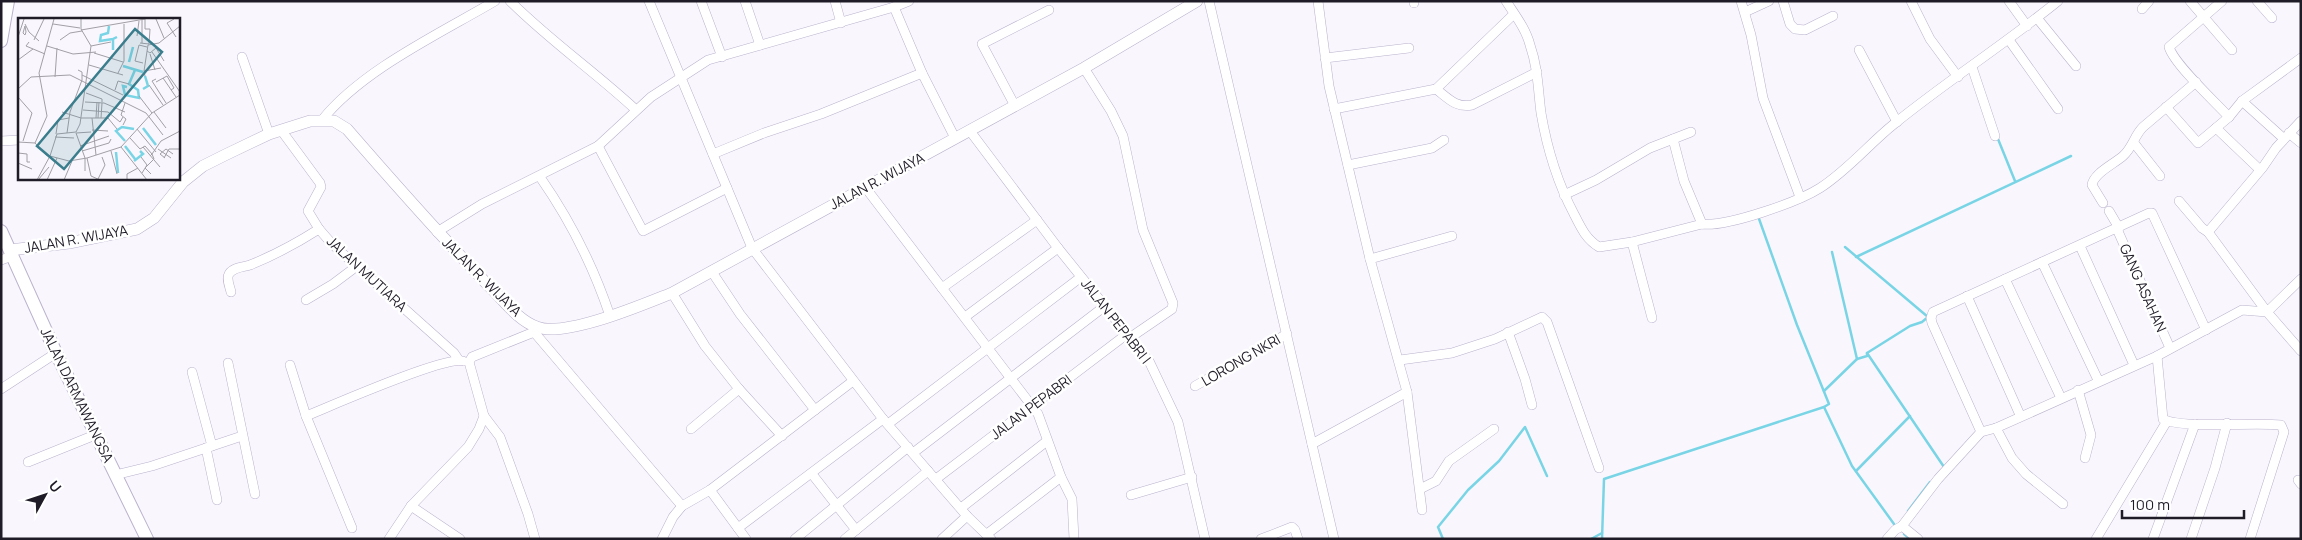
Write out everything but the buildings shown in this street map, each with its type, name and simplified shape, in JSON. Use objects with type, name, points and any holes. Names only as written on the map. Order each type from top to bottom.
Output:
[{"type":"main road","points":[[1,41],[8,1]]},
{"type":"main road","name":"JALAN DARMAWANGSA","points":[[1,231],[8,255],[147,539]]},
{"type":"street","points":[[322,120],[334,105],[356,86],[425,42],[495,1]]},
{"type":"street","points":[[510,1],[532,23],[636,110]]},
{"type":"street","points":[[649,1],[682,76],[752,248],[853,381],[928,471],[967,516],[989,537],[1061,477]]},
{"type":"street","points":[[701,1],[722,57]]},
{"type":"street","points":[[744,1],[760,45]]},
{"type":"street","points":[[835,1],[841,23]]},
{"type":"street","points":[[437,232],[482,204],[540,177],[598,146],[636,110],[682,76],[708,60],[894,8],[909,1]]},
{"type":"street","name":"JALAN R. WIJAYA","points":[[8,255],[137,229],[154,218],[183,182],[203,166],[269,134],[310,121],[334,121],[347,129],[437,232],[535,330],[552,330],[578,325],[610,316],[672,293],[1084,68],[1197,1]]},
{"type":"street","points":[[1209,1],[1334,539]]},
{"type":"street","points":[[1318,1],[1334,109],[1370,259],[1400,360],[1407,392],[1422,510]]},
{"type":"street","points":[[1506,1],[1530,43],[1537,72],[1548,150],[1564,194],[1589,240],[1599,247],[1632,242],[1702,224],[1711,225],[1755,215],[1819,189],[1897,122],[2009,40],[2058,1]]},
{"type":"street","points":[[1741,1],[1751,35],[1763,98],[1800,197]]},
{"type":"street","points":[[1745,12],[1769,1]]},
{"type":"street","points":[[1783,1],[1790,24],[1795,29],[1805,30],[1832,16]]},
{"type":"street","points":[[1911,1],[1930,39],[1958,77]]},
{"type":"street","points":[[2009,1],[2027,26]]},
{"type":"street","points":[[2142,9],[2149,1]]},
{"type":"street","points":[[2190,1],[2232,50]]},
{"type":"street","points":[[2222,1],[2169,47],[2172,54],[2229,117]]},
{"type":"street","points":[[2257,1],[2272,18]]},
{"type":"street","points":[[894,8],[922,73],[955,138]]},
{"type":"street","points":[[1015,106],[982,44],[1049,10]]},
{"type":"street","points":[[1334,109],[1436,89],[1514,14]]},
{"type":"street","points":[[2037,18],[2076,66]]},
{"type":"street","points":[[2009,40],[2058,109]]},
{"type":"street","points":[[1325,58],[1409,48]]},
{"type":"street","points":[[1860,50],[1897,122]]},
{"type":"street","points":[[242,56],[269,134]]},
{"type":"street","points":[[2166,107],[2198,143],[2229,117],[2242,101],[2301,58]]},
{"type":"street","points":[[1972,67],[1996,136]]},
{"type":"street","name":"JALAN PEPABRI","points":[[936,479],[1129,336],[1172,309],[1173,303],[1143,230],[1123,136],[1111,111],[1084,68]]},
{"type":"street","points":[[1436,89],[1457,106],[1472,105],[1537,72]]},
{"type":"street","points":[[713,154],[764,133],[822,114],[922,73]]},
{"type":"street","points":[[2160,176],[2134,143],[2136,134],[2196,82]]},
{"type":"street","points":[[2242,101],[2286,135],[2301,144]]},
{"type":"street","points":[[2208,232],[2286,135],[2301,121]]},
{"type":"street","points":[[2216,128],[2258,168]]},
{"type":"street","name":"JALAN MUTIARA","points":[[281,130],[320,183],[321,187],[308,211],[319,229],[357,266],[454,353],[458,359]]},
{"type":"street","name":"JALAN PEPABRI I","points":[[970,131],[1058,248],[1149,361],[1178,422],[1205,539]]},
{"type":"street","points":[[1564,194],[1596,180],[1650,148],[1691,132]]},
{"type":"street","points":[[1673,139],[1684,181],[1702,224]]},
{"type":"street","points":[[1,141],[18,140]]},
{"type":"street","points":[[1348,165],[1432,148],[1444,140]]},
{"type":"street","name":"GANG ASAHAN","points":[[2134,143],[2124,155],[2092,182],[2093,187],[2118,228],[2170,348]]},
{"type":"street","points":[[598,146],[641,231],[727,188]]},
{"type":"street","points":[[540,177],[579,238],[610,316]]},
{"type":"street","points":[[865,188],[1038,414],[1061,477],[1072,499],[1074,539]]},
{"type":"street","points":[[2179,201],[2202,228],[2208,232],[2267,312],[2301,351]]},
{"type":"street","points":[[1981,432],[1931,318],[1933,312],[2042,262],[2152,213],[2206,330]]},
{"type":"street","points":[[942,288],[1037,220]]},
{"type":"street","points":[[231,292],[228,279],[229,274],[233,270],[248,266],[290,247],[319,229]]},
{"type":"street","points":[[1370,259],[1452,236]]},
{"type":"street","points":[[1632,242],[1652,318]]},
{"type":"street","points":[[2080,246],[2134,365]]},
{"type":"street","points":[[965,317],[1058,248]]},
{"type":"street","points":[[2042,262],[2098,380]]},
{"type":"street","points":[[306,300],[333,284],[357,266]]},
{"type":"street","points":[[712,272],[740,314],[815,410]]},
{"type":"street","points":[[738,528],[1081,277]]},
{"type":"street","points":[[2242,310],[2267,312],[2301,279]]},
{"type":"street","points":[[2005,280],[2061,398]]},
{"type":"street","points":[[672,293],[705,346],[739,389],[782,436]]},
{"type":"street","points":[[1967,296],[2020,416]]},
{"type":"street","points":[[1887,539],[1894,530],[1902,526],[1938,479],[1981,432],[1996,428],[2098,380],[2157,356],[2242,310],[2255,296]]},
{"type":"street","points":[[796,539],[837,505],[1105,306]]},
{"type":"street","points":[[1400,360],[1452,353],[1495,339],[1542,316],[1547,322],[1600,468]]},
{"type":"street","points":[[535,539],[500,437],[484,416],[469,362],[472,357],[535,330],[682,506]]},
{"type":"street","points":[[1508,332],[1532,405]]},
{"type":"street","name":"LORONG NKRI","points":[[1196,386],[1287,334]]},
{"type":"street","points":[[1,389],[56,353]]},
{"type":"street","points":[[2157,356],[2162,416],[2166,421],[2195,424],[2261,423],[2281,425],[2284,428],[2282,441],[2250,539]]},
{"type":"street","points":[[306,416],[380,386],[458,359],[469,362]]},
{"type":"street","points":[[228,363],[255,494]]},
{"type":"street","points":[[290,365],[306,416],[352,528]]},
{"type":"street","points":[[192,372],[209,447],[217,500]]},
{"type":"street","points":[[662,539],[682,506],[710,490],[853,381]]},
{"type":"street","points":[[690,429],[739,389]]},
{"type":"street","points":[[2078,390],[2090,435],[2085,458]]},
{"type":"street","points":[[1312,444],[1407,392]]},
{"type":"street","points":[[390,539],[411,506],[468,447],[484,416]]},
{"type":"street","points":[[2096,539],[2166,421]]},
{"type":"street","points":[[2191,539],[2228,423]]},
{"type":"street","points":[[2153,539],[2195,424]]},
{"type":"street","points":[[1996,428],[2026,474],[2063,504]]},
{"type":"street","points":[[1420,489],[1436,481],[1450,461],[1494,429]]},
{"type":"street","points":[[28,462],[95,435]]},
{"type":"street","points":[[115,475],[152,466],[242,436]]},
{"type":"street","points":[[961,508],[1047,441]]},
{"type":"street","points":[[845,539],[928,471]]},
{"type":"street","points":[[812,474],[856,530]]},
{"type":"street","points":[[1132,495],[1192,477]]},
{"type":"street","points":[[710,490],[746,539]]},
{"type":"street","points":[[411,506],[460,539]]},
{"type":"street","points":[[942,539],[967,516]]},
{"type":"street","points":[[1261,539],[1292,526],[1298,539]]},
{"type":"street","points":[[1902,526],[1918,539]]},
{"type":"waterway","points":[[1998,139],[2015,181]]},
{"type":"waterway","points":[[1856,257],[2071,156]]},
{"type":"waterway","points":[[1758,216],[1797,325],[1829,404],[1824,407],[1852,466],[1894,524]]},
{"type":"waterway","points":[[1845,247],[1928,317]]},
{"type":"waterway","points":[[1832,252],[1857,359]]},
{"type":"waterway","points":[[1824,391],[1857,359],[1867,356],[1867,353],[1928,317]]},
{"type":"waterway","points":[[1867,353],[1944,467]]},
{"type":"waterway","points":[[1602,539],[1604,479],[1824,407]]},
{"type":"waterway","points":[[1856,471],[1910,416]]},
{"type":"waterway","points":[[1443,539],[1438,527],[1468,490],[1499,461],[1525,427],[1547,476]]},
{"type":"waterway","points":[[1908,511],[1930,482]]},
{"type":"waterway","points":[[1591,539],[1602,533]]},
{"type":"waterway","points":[[1904,534],[1910,539]]}]
